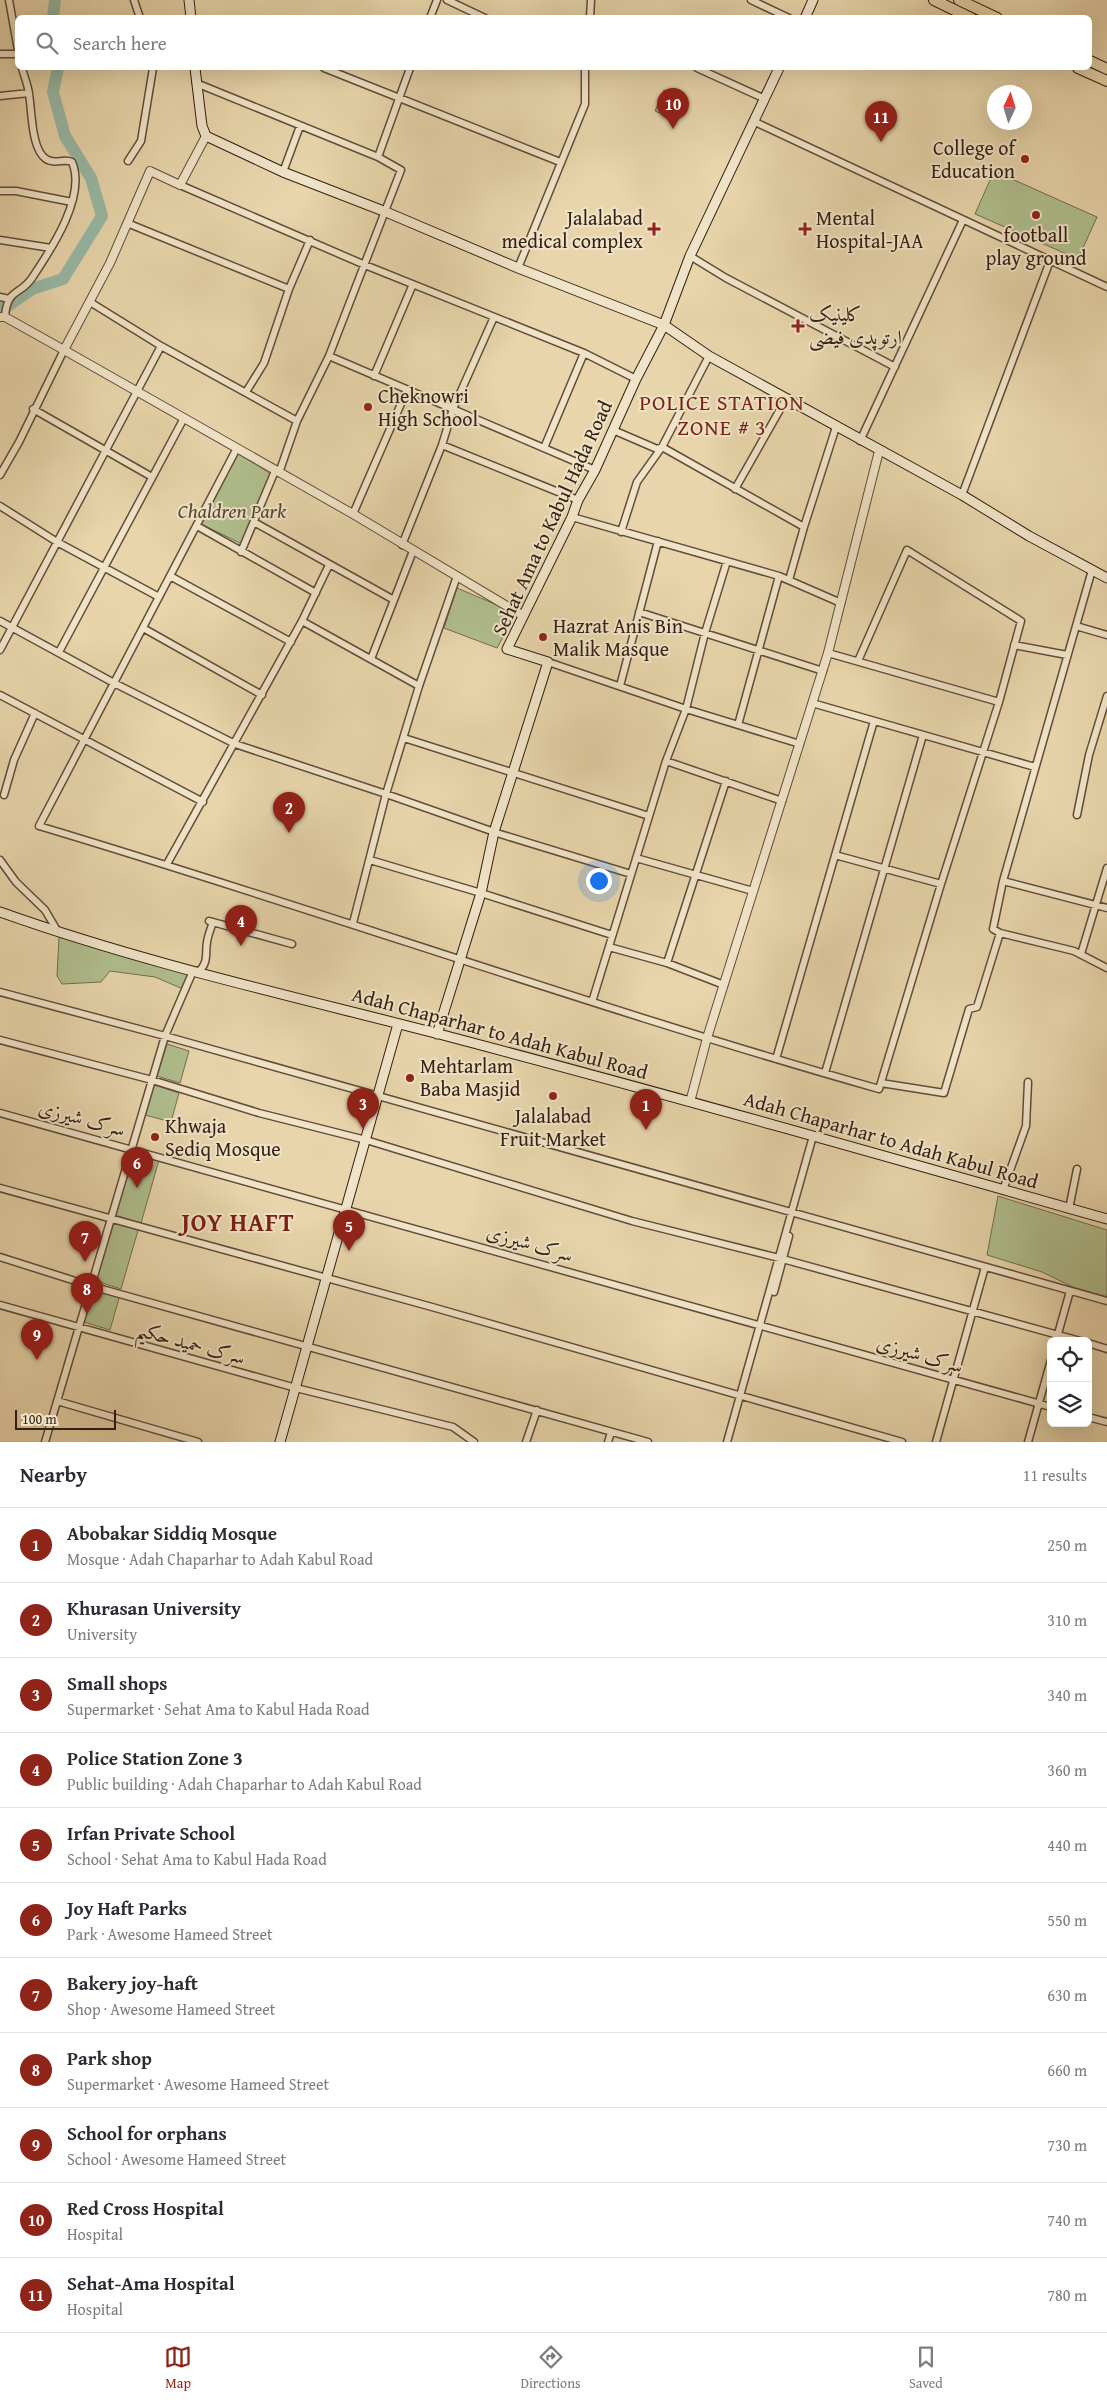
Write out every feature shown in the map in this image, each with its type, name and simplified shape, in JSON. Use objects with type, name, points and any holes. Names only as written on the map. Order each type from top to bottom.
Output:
[{"type":"highway","points":[[934,0],[965,15]]},
{"type":"highway","points":[[959,0],[991,15]]},
{"type":"highway","points":[[1092,62],[1107,69]]},
{"type":"highway","points":[[1082,70],[1107,81]]},
{"type":"main road","points":[[189,0],[193,15]]},
{"type":"main road","points":[[806,15],[813,0]]},
{"type":"main road","points":[[195,70],[202,126],[206,136],[283,172],[386,212],[518,268],[664,325],[709,356],[860,441],[962,495],[1029,536],[1107,578]]},
{"type":"main road","name":"Sehat Ama to Kabul Hada Road","points":[[548,662],[507,649],[522,614],[572,517],[578,500],[595,470],[636,379],[664,325],[690,256],[763,98],[778,70]]},
{"type":"main road","points":[[437,1034],[481,892],[494,832],[548,662]]},
{"type":"main road","name":"Adah Chaparhar to Adah Kabul Road","points":[[0,912],[58,933],[196,972],[690,1102],[1107,1219]]},
{"type":"main road","points":[[280,1442],[398,1024]]},
{"type":"street","points":[[9,0],[15,35]]},
{"type":"street","points":[[134,0],[139,15]]},
{"type":"street","points":[[431,15],[437,0]]},
{"type":"street","points":[[447,0],[479,15]]},
{"type":"street","points":[[590,15],[591,0]]},
{"type":"street","points":[[751,0],[783,15]]},
{"type":"street","points":[[0,54],[15,52]]},
{"type":"street","points":[[23,70],[29,93],[32,122],[39,152],[45,159],[53,162],[72,162],[74,167],[74,192],[72,202],[51,248],[32,278],[9,299],[3,317],[138,390],[522,614]]},
{"type":"street","points":[[128,161],[141,141],[152,70]]},
{"type":"street","points":[[329,70],[560,162]]},
{"type":"street","points":[[378,157],[398,96],[409,70]]},
{"type":"street","points":[[518,268],[585,104],[586,70]]},
{"type":"street","points":[[701,70],[763,98]]},
{"type":"street","points":[[196,83],[378,157],[402,170],[329,356],[297,421],[277,472],[241,552]]},
{"type":"street","points":[[0,96],[29,93]]},
{"type":"street","points":[[753,121],[1107,287]]},
{"type":"street","points":[[283,172],[300,126]]},
{"type":"street","points":[[180,185],[206,136]]},
{"type":"street","points":[[0,475],[20,442],[34,409],[90,302],[128,223],[150,171],[364,265],[584,354],[636,379]]},
{"type":"street","points":[[0,191],[16,190],[72,202]]},
{"type":"street","points":[[860,441],[964,220]]},
{"type":"street","points":[[128,223],[289,290]]},
{"type":"street","points":[[0,240],[51,248]]},
{"type":"street","points":[[246,392],[264,363],[289,290],[310,240]]},
{"type":"street","points":[[690,256],[726,278],[895,367]]},
{"type":"street","points":[[962,495],[1050,261]]},
{"type":"street","points":[[374,376],[413,284]]},
{"type":"street","points":[[0,297],[9,299]]},
{"type":"street","points":[[90,302],[161,346],[297,421]]},
{"type":"street","points":[[402,545],[442,445],[453,409],[494,317]]},
{"type":"street","points":[[0,650],[161,346]]},
{"type":"street","points":[[544,448],[584,354]]},
{"type":"street","points":[[329,356],[595,470]]},
{"type":"street","points":[[621,532],[637,482],[662,447],[709,356]]},
{"type":"street","points":[[353,514],[407,390]]},
{"type":"street","points":[[735,489],[786,399]]},
{"type":"street","points":[[34,409],[152,477]]},
{"type":"street","points":[[59,652],[184,418]]},
{"type":"street","points":[[790,580],[804,527],[836,427]]},
{"type":"street","points":[[613,430],[657,449],[662,447],[804,527]]},
{"type":"street","points":[[442,445],[578,500]]},
{"type":"street","points":[[237,448],[39,826],[353,923],[592,1002],[879,1089],[982,751],[999,702],[1021,621],[906,550],[858,660]]},
{"type":"street","points":[[690,1102],[707,1038],[823,671],[879,451]]},
{"type":"street","points":[[0,506],[57,542],[159,598]]},
{"type":"street","points":[[572,517],[779,576],[841,603]]},
{"type":"street","points":[[254,522],[394,600]]},
{"type":"street","points":[[197,526],[316,593]]},
{"type":"street","points":[[620,686],[658,541]]},
{"type":"street","points":[[371,659],[413,551]]},
{"type":"street","points":[[592,1002],[666,761],[686,709],[705,633],[727,562]]},
{"type":"street","points":[[167,864],[291,642],[329,565]]},
{"type":"street","points":[[1092,570],[1003,881],[993,929],[1000,933],[1081,954],[1107,968]]},
{"type":"street","points":[[170,576],[291,642]]},
{"type":"street","points":[[353,923],[386,794],[419,686],[457,576]]},
{"type":"street","points":[[738,725],[779,576]]},
{"type":"street","points":[[640,612],[823,671]]},
{"type":"street","points":[[0,621],[114,683],[235,744],[494,832],[631,874]]},
{"type":"street","points":[[302,621],[419,686]]},
{"type":"street","points":[[1076,626],[1107,635]]},
{"type":"street","points":[[143,628],[262,695]]},
{"type":"street","points":[[1014,645],[1067,655]]},
{"type":"street","points":[[828,653],[858,660],[999,702]]},
{"type":"street","points":[[548,662],[686,709],[800,744]]},
{"type":"street","points":[[0,695],[85,738],[203,802]]},
{"type":"street","points":[[1077,815],[1089,755],[1107,696]]},
{"type":"street","points":[[812,704],[1035,767]]},
{"type":"street","points":[[4,795],[14,760],[35,712]]},
{"type":"street","points":[[776,1059],[874,721]]},
{"type":"street","points":[[825,1074],[922,735]]},
{"type":"street","points":[[404,738],[649,816]]},
{"type":"street","points":[[666,761],[782,801]]},
{"type":"street","points":[[667,963],[726,781]]},
{"type":"street","points":[[836,855],[941,884]]},
{"type":"street","points":[[636,858],[753,892]]},
{"type":"street","points":[[0,860],[16,882],[45,910],[58,933]]},
{"type":"street","points":[[370,860],[481,892],[612,935]]},
{"type":"street","points":[[1081,954],[1107,868]]},
{"type":"street","points":[[1003,881],[1107,908]]},
{"type":"street","points":[[45,1442],[130,1148],[165,1036],[196,972],[203,968],[207,956],[206,943],[211,921],[292,944]]},
{"type":"street","points":[[881,1083],[944,1093],[969,1009],[977,1007],[1000,933]]},
{"type":"street","points":[[609,947],[667,963],[724,985]]},
{"type":"street","points":[[0,992],[165,1036],[1107,1301]]},
{"type":"street","points":[[0,1040],[152,1080],[259,1113],[366,1140],[632,1221],[781,1258],[1057,1337],[1070,1291]]},
{"type":"street","points":[[1003,1190],[1026,1126],[1028,1082]]},
{"type":"street","name":"سرک شیرزی","points":[[0,1113],[346,1208],[1047,1406]]},
{"type":"street","points":[[729,1442],[815,1136]]},
{"type":"street","points":[[1069,1209],[1077,1169]]},
{"type":"street","points":[[0,1188],[327,1278],[902,1442]]},
{"type":"street","points":[[0,1257],[91,1286],[648,1442]]},
{"type":"street","points":[[936,1442],[985,1267]]},
{"type":"street","name":"سرک حمید حکیم","points":[[0,1306],[296,1388],[453,1427],[474,1442]]},
{"type":"street","points":[[1092,1344],[1107,1349]]},
{"type":"street","points":[[1028,1442],[1047,1375]]},
{"type":"street","points":[[57,1400],[198,1442]]},
{"type":"street","points":[[526,1442],[536,1410]]},
{"type":"street","points":[[1092,1418],[1107,1422]]},
{"type":"street","points":[[608,1442],[611,1432]]},
{"type":"green space","points":[[664,90],[682,97],[674,116],[669,117],[655,111]]},
{"type":"green space","name":"football play ground","points":[[994,171],[1097,217],[1078,259],[975,214]]},
{"type":"green space","name":"Chaldren Park","points":[[236,452],[271,474],[242,544],[201,524]]},
{"type":"green space","points":[[457,588],[516,613],[497,648],[444,628]]},
{"type":"green space","points":[[59,937],[189,974],[183,989],[155,977],[110,971],[101,982],[62,984],[57,976]]},
{"type":"green space","points":[[167,1044],[189,1051],[180,1083],[157,1076]]},
{"type":"green space","points":[[154,1085],[179,1093],[171,1122],[145,1115]]},
{"type":"green space","points":[[134,1152],[159,1160],[141,1223],[115,1215]]},
{"type":"green space","points":[[998,1196],[1107,1230],[1107,1297],[1075,1288],[1042,1272],[987,1255]]},
{"type":"green space","points":[[114,1219],[139,1227],[121,1289],[96,1281]]},
{"type":"green space","points":[[93,1288],[120,1295],[110,1330],[84,1322]]},
{"type":"waterway","points":[[53,15],[55,0]]},
{"type":"waterway","points":[[0,308],[6,307],[32,289],[63,279],[102,216],[91,178],[65,136],[53,92],[58,70]]},
{"type":"place","name":"Red Cross Hospital","points":[[673,129]]},
{"type":"place","name":"Sehat-Ama Hospital","points":[[881,142]]},
{"type":"place","name":"College of Education","points":[[1025,159]]},
{"type":"place","name":"football play ground","points":[[1036,215]]},
{"type":"place","name":"Jalalabad medical complex","points":[[654,229]]},
{"type":"place","name":"Mental Hospital-JAA","points":[[805,229]]},
{"type":"place","name":"کلینیک ارتوپدی فیضی","points":[[798,326]]},
{"type":"place","name":"Cheknowri High School","points":[[368,407]]},
{"type":"place","name":"Hazrat Anis Bin Malik Masque","points":[[543,637]]},
{"type":"place","name":"Khurasan University","points":[[289,833]]},
{"type":"place","name":"Police Station Zone 3","points":[[241,946]]},
{"type":"place","name":"Mehtarlam Baba Masjid","points":[[410,1078]]},
{"type":"place","name":"Jalalabad Fruit Market","points":[[553,1096]]},
{"type":"place","name":"Small shops","points":[[363,1129]]},
{"type":"place","name":"Abobakar Siddiq Mosque","points":[[646,1130]]},
{"type":"place","name":"Khwaja Sediq Mosque","points":[[155,1137]]},
{"type":"place","name":"Joy Haft Parks","points":[[137,1188]]},
{"type":"place","name":"Irfan Private School","points":[[349,1251]]},
{"type":"place","name":"Bakery joy-haft","points":[[85,1262]]},
{"type":"place","name":"Park shop","points":[[87,1314]]},
{"type":"place","name":"School for orphans","points":[[37,1360]]},
{"type":"district","name":"POLICE STATION ZONE # 3","points":[[722,415]]},
{"type":"district","name":"JOY HAFT","points":[[238,1222]]}]
